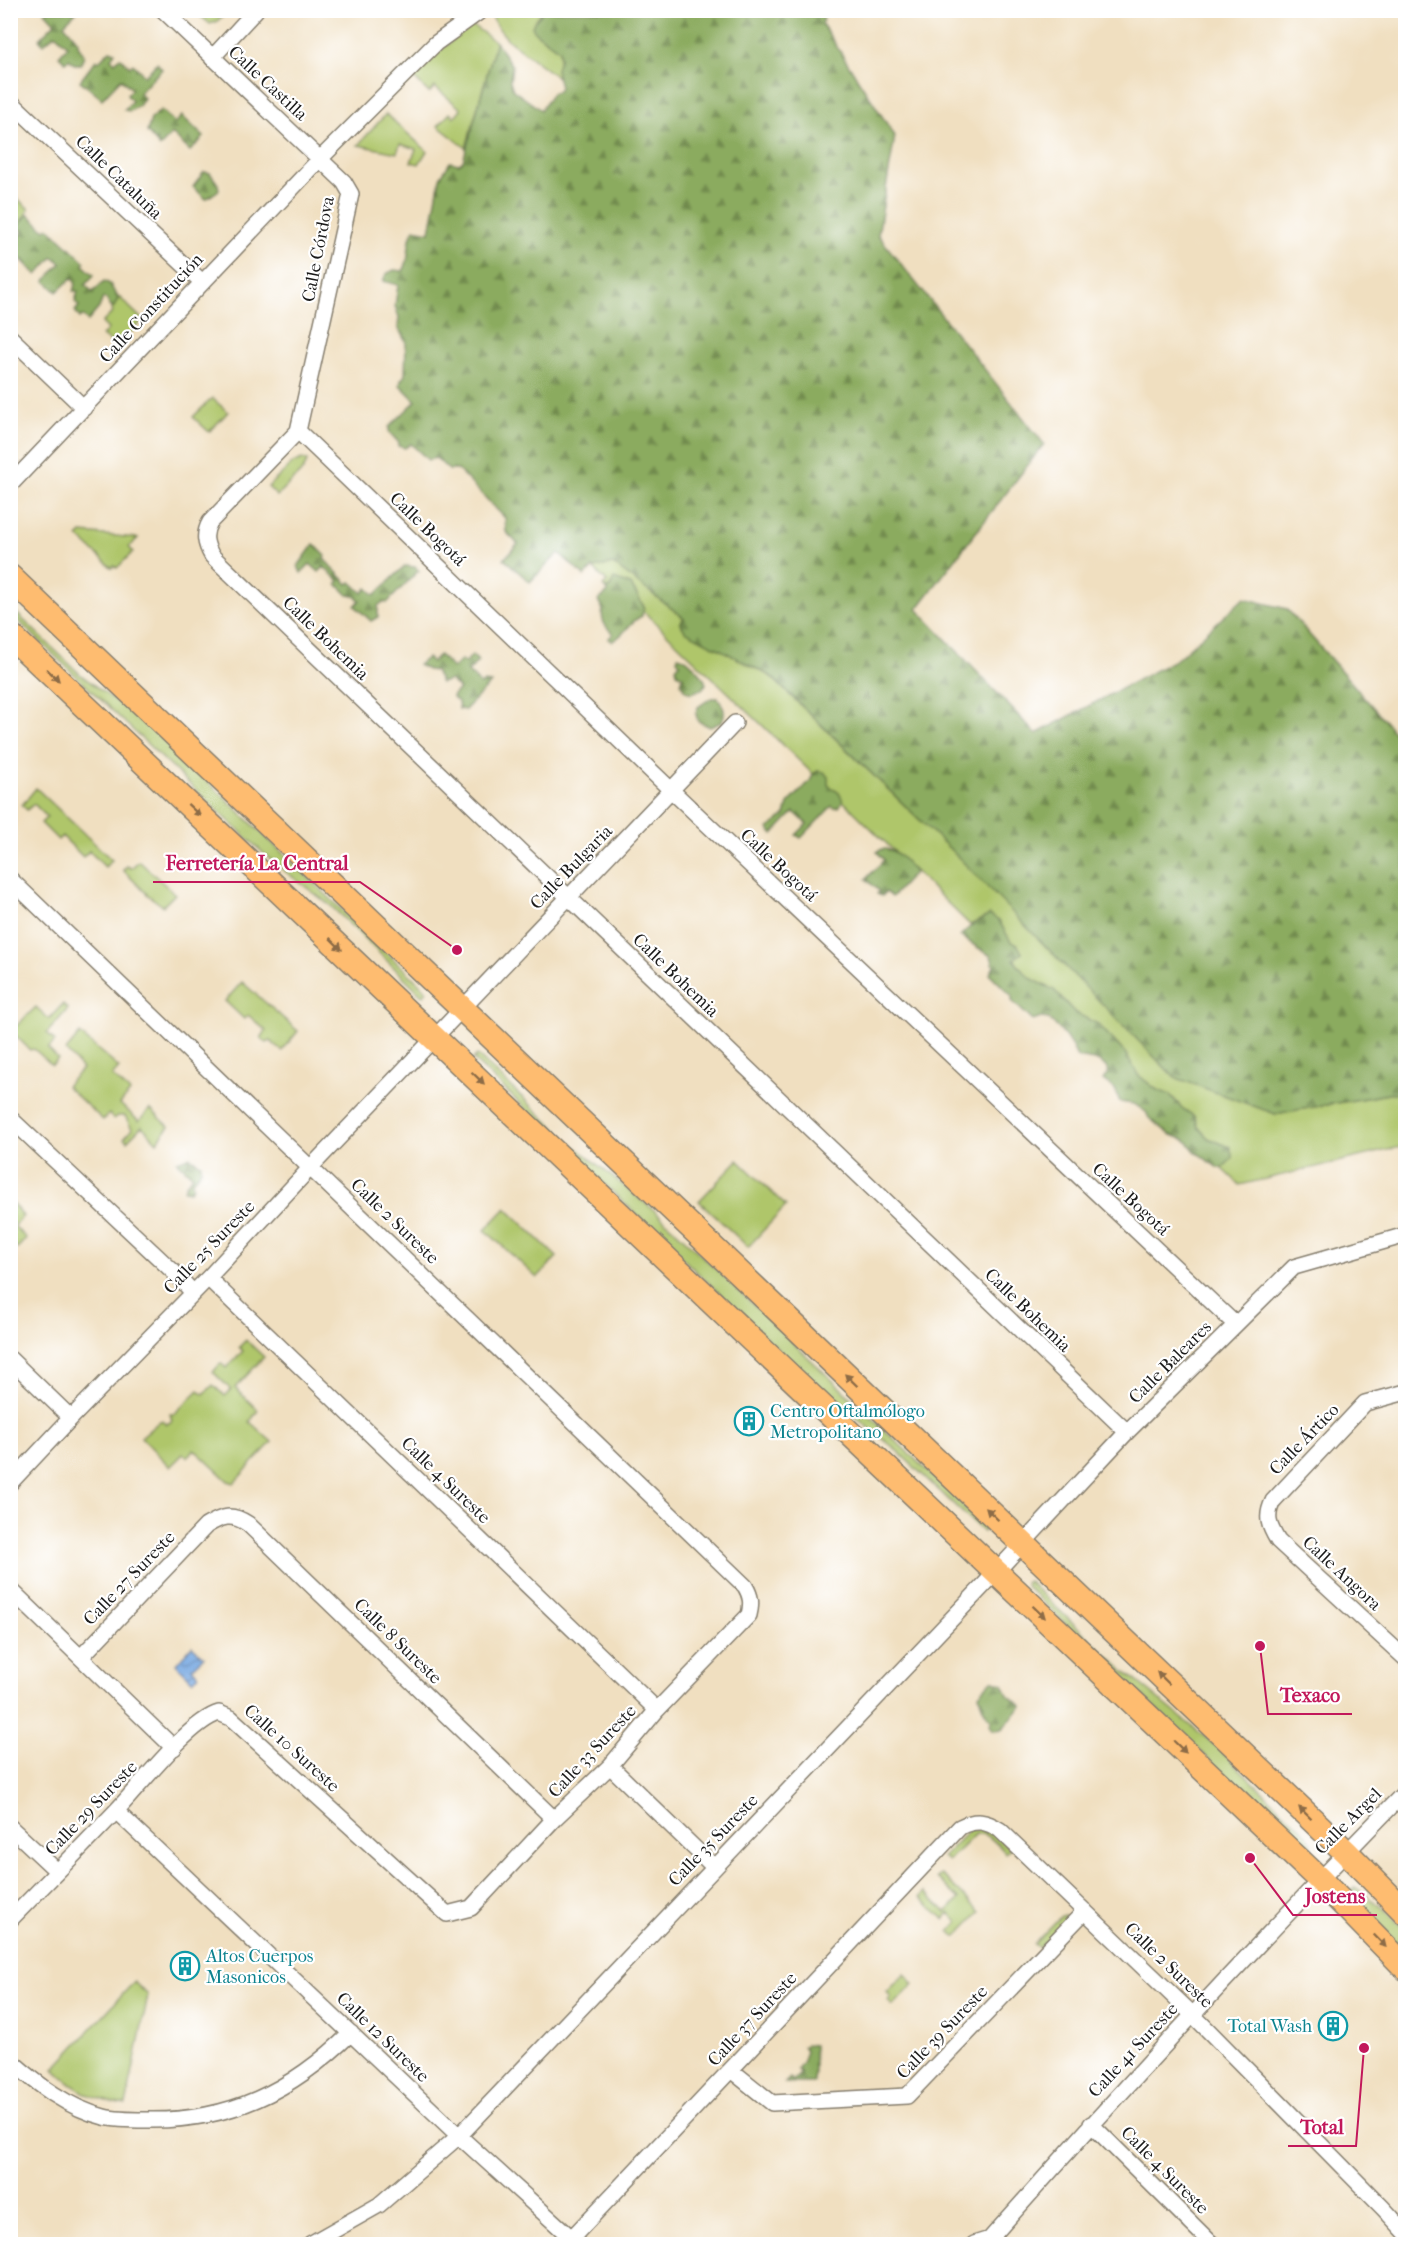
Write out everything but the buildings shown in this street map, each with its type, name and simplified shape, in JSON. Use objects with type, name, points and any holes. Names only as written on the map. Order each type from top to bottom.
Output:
[{"type":"main road","points":[[10,577],[1346,1852],[1406,1913]]},
{"type":"main road","points":[[10,635],[1319,1879],[1406,1968]]},
{"type":"street","name":"Calle Castilla","points":[[163,10],[320,159]]},
{"type":"street","points":[[212,58],[256,10]]},
{"type":"street","points":[[320,159],[436,43],[482,10]]},
{"type":"street","name":"Calle Cataluña","points":[[10,101],[202,282]]},
{"type":"street","name":"Calle Constitución","points":[[10,485],[320,159]]},
{"type":"street","name":"Calle Córdova","points":[[298,431],[351,194],[344,182],[320,159]]},
{"type":"street","points":[[10,337],[84,408]]},
{"type":"street","name":"Calle Bohemia","points":[[298,431],[210,522],[205,540],[212,556],[1127,1432]]},
{"type":"street","name":"Calle Bogotá","points":[[298,431],[671,790],[1235,1324]]},
{"type":"street","name":"Calle Bulgaria","points":[[436,1038],[735,723]]},
{"type":"street","name":"Calle 2 Sureste","points":[[10,879],[737,1578],[750,1594]]},
{"type":"street","name":"Calle 25 Sureste","points":[[10,1483],[436,1038]]},
{"type":"street","points":[[10,1118],[179,1277],[193,1293]]},
{"type":"street","name":"Calle Baleares","points":[[997,1572],[1127,1432],[1294,1267],[1406,1235]]},
{"type":"street","name":"Calle 4 Sureste","points":[[208,1278],[657,1710]]},
{"type":"street","points":[[10,1359],[71,1418]]},
{"type":"street","name":"Calle Ártico","points":[[1278,1541],[1268,1525],[1268,1510],[1273,1500],[1365,1403],[1406,1392]]},
{"type":"street","name":"Calle 8 Sureste","points":[[206,1526],[226,1516],[240,1518],[248,1524],[554,1819]]},
{"type":"street","name":"Calle 27 Sureste","points":[[81,1657],[206,1526]]},
{"type":"street","name":"Calle Angora","points":[[1278,1541],[1406,1659]]},
{"type":"street","name":"Calle 35 Sureste","points":[[310,2244],[379,2205],[459,2136],[997,1572]]},
{"type":"street","points":[[10,1589],[174,1748]]},
{"type":"street","name":"Calle 33 Sureste","points":[[442,1910],[447,1914],[471,1908],[554,1819],[610,1766],[657,1710],[749,1615],[750,1594]]},
{"type":"street","name":"Calle 10 Sureste","points":[[174,1748],[205,1719],[219,1713],[231,1718],[442,1910]]},
{"type":"street","name":"Calle 29 Sureste","points":[[10,1920],[174,1748]]},
{"type":"street","points":[[610,1766],[714,1867]]},
{"type":"street","name":"Calle Argel","points":[[1319,1879],[1406,1791]]},
{"type":"street","name":"Calle 12 Sureste","points":[[116,1811],[572,2243]]},
{"type":"street","name":"Calle 2 Sureste","points":[[968,1823],[979,1821],[991,1824],[1000,1830],[1192,2014],[1406,2234]]},
{"type":"street","name":"Calle 37 Sureste","points":[[572,2243],[960,1827],[968,1823]]},
{"type":"street","points":[[10,1827],[57,1871]]},
{"type":"street","name":"Calle 41 Sureste","points":[[974,2244],[993,2242],[1091,2124],[1319,1879]]},
{"type":"street","name":"Calle 39 Sureste","points":[[731,2070],[772,2103],[907,2096],[1085,1911]]},
{"type":"street","points":[[10,2060],[49,2092],[84,2110],[106,2118],[162,2120],[218,2113],[241,2107],[263,2097],[312,2067],[351,2033]]},
{"type":"street","name":"Calle 4 Sureste","points":[[1091,2124],[1212,2244]]},
{"type":"green space","points":[[493,10],[542,11],[534,22],[535,32],[559,50],[557,77],[508,40],[496,25],[490,12]]},
{"type":"green space","points":[[46,11],[77,11],[64,24],[78,41],[84,55],[81,64],[74,64],[69,59],[65,62],[59,56],[68,46],[55,34],[44,44],[39,39],[55,23]]},
{"type":"green space","points":[[194,11],[228,11],[216,22],[210,24]]},
{"type":"green space","points":[[542,11],[825,11],[822,24],[895,136],[878,235],[1044,444],[917,609],[1036,734],[1177,659],[1244,598],[1287,609],[1399,737],[1405,739],[1405,1091],[1275,1114],[1174,1077],[952,851],[771,676],[685,631],[680,623],[684,618],[613,564],[593,568],[584,576],[559,553],[530,582],[504,559],[518,544],[506,532],[505,518],[458,470],[449,470],[436,458],[428,460],[411,444],[405,448],[398,446],[399,443],[389,432],[389,427],[416,401],[400,385],[405,375],[406,343],[398,327],[399,317],[395,306],[398,285],[383,281],[386,274],[394,270],[403,271],[406,266],[414,229],[430,232],[440,178],[450,162],[459,164],[463,161],[496,42],[512,66],[510,81],[513,90],[541,110],[552,93],[560,88],[556,69],[560,58],[559,50],[535,32],[532,27]]},
{"type":"green space","points":[[472,25],[496,42],[466,148],[438,126],[450,113],[454,117],[461,109],[435,87],[429,93],[414,78],[439,51]]},
{"type":"green space","points":[[110,50],[115,52],[111,59],[115,62],[120,57],[130,67],[133,64],[145,76],[157,63],[162,69],[139,93],[144,98],[139,106],[130,111],[124,110],[132,101],[127,95],[132,89],[121,79],[102,99],[80,81],[96,60],[98,62]]},
{"type":"green space","points":[[161,110],[175,123],[182,116],[204,137],[190,151],[172,134],[160,147],[147,132],[151,119]]},
{"type":"green space","points":[[386,114],[427,151],[419,164],[411,162],[416,149],[400,144],[397,153],[358,145]]},
{"type":"green space","points":[[204,172],[210,173],[218,184],[219,190],[206,199],[193,187]]},
{"type":"green space","points":[[10,192],[29,209],[19,225],[11,221]]},
{"type":"green space","points":[[28,214],[45,230],[48,227],[85,262],[83,265],[94,275],[85,285],[93,292],[104,281],[110,284],[118,299],[114,307],[103,298],[99,308],[88,321],[82,316],[80,318],[75,311],[79,306],[75,302],[78,291],[73,291],[76,284],[72,278],[57,292],[45,281],[61,263],[53,257],[37,275],[11,250],[11,246],[23,232],[15,225],[19,225]]},
{"type":"green space","points":[[116,294],[143,320],[117,346],[102,336],[108,329],[102,323],[113,312],[110,306],[114,307],[118,299]]},
{"type":"green space","points":[[212,398],[228,412],[209,432],[193,417]]},
{"type":"green space","points":[[302,459],[307,461],[304,469],[277,496],[268,487],[293,463]]},
{"type":"green space","points":[[82,533],[138,538],[129,547],[133,552],[117,568],[114,565],[112,568],[78,537]]},
{"type":"green space","points":[[314,544],[326,556],[324,559],[348,584],[351,582],[363,593],[367,588],[375,595],[405,566],[415,567],[419,571],[387,603],[383,602],[378,606],[378,617],[371,621],[355,606],[360,600],[348,595],[337,584],[339,581],[324,567],[319,572],[310,564],[301,573],[298,566]]},
{"type":"green space","points":[[613,564],[684,618],[680,623],[686,631],[770,676],[952,851],[1275,1114],[1405,1091],[1405,1146],[1240,1185],[1222,1168],[1232,1158],[1230,1147],[1208,1138],[1198,1127],[1195,1117],[1182,1108],[1170,1095],[1157,1090],[1138,1075],[1125,1053],[1098,1024],[1075,1013],[1054,990],[1030,978],[1014,958],[1022,953],[1017,944],[1011,942],[999,921],[984,918],[970,925],[843,801],[839,793],[828,785],[818,771],[813,774],[642,610],[644,607],[631,585],[610,588],[608,592],[603,586],[607,582],[593,568]]},
{"type":"green space","points":[[614,579],[631,585],[644,607],[642,616],[612,641],[608,639],[613,634],[604,624],[603,610],[598,601],[608,592],[606,588],[610,587]]},
{"type":"green space","points":[[10,607],[80,674],[158,734],[427,991],[423,996],[331,906],[274,863],[204,798],[11,614]]},
{"type":"green space","points":[[439,655],[453,668],[461,660],[465,663],[472,655],[478,661],[468,672],[481,685],[484,682],[491,683],[465,710],[459,709],[458,702],[452,696],[459,689],[450,680],[441,683],[435,671],[418,665],[427,658],[432,662]]},
{"type":"green space","points":[[678,656],[691,663],[702,676],[706,684],[702,689],[692,693],[686,691],[681,684],[683,676],[677,673],[676,668],[680,663],[677,660]]},
{"type":"green space","points":[[711,698],[718,698],[724,712],[722,722],[710,727],[698,721],[696,714],[698,707]]},
{"type":"green space","points":[[818,771],[824,772],[828,777],[828,785],[839,793],[843,801],[839,807],[832,806],[801,838],[796,835],[807,824],[794,812],[773,834],[771,833],[769,828],[785,815],[788,804]]},
{"type":"green space","points":[[36,788],[112,860],[105,867],[89,851],[83,857],[62,836],[58,840],[41,823],[47,817],[34,804],[27,810],[22,805]]},
{"type":"green space","points":[[882,849],[896,853],[915,872],[892,897],[886,892],[882,896],[877,894],[879,891],[866,879],[884,860],[877,852]]},
{"type":"green space","points":[[139,861],[175,894],[163,906],[149,896],[123,870],[127,866],[131,868]]},
{"type":"green space","points":[[990,915],[999,921],[1011,942],[1017,944],[1022,953],[1014,959],[1030,978],[1054,990],[1075,1013],[1098,1024],[1125,1053],[1138,1075],[1157,1090],[1170,1095],[1182,1108],[1195,1117],[1198,1127],[1208,1138],[1230,1147],[1233,1158],[1222,1168],[1218,1168],[1195,1151],[1186,1140],[1171,1135],[1149,1118],[1146,1112],[1134,1104],[1120,1102],[1115,1089],[1103,1080],[1109,1071],[1106,1067],[1095,1060],[1077,1057],[1065,1036],[1049,1019],[1041,1018],[1033,1021],[1012,1001],[1012,996],[990,974],[994,966],[991,956],[960,936],[974,924]]},
{"type":"green space","points":[[242,982],[298,1031],[282,1051],[270,1041],[267,1043],[261,1038],[266,1031],[248,1015],[244,1019],[225,1001]]},
{"type":"green space","points":[[63,1004],[68,1009],[47,1033],[55,1041],[48,1049],[58,1059],[52,1065],[34,1049],[30,1050],[11,1031],[36,1007],[49,1019]]},
{"type":"green space","points":[[80,1034],[119,1068],[112,1076],[130,1092],[120,1104],[139,1121],[150,1109],[169,1126],[157,1142],[142,1126],[127,1141],[124,1138],[132,1129],[125,1116],[118,1116],[114,1119],[109,1114],[103,1120],[66,1086],[82,1069],[66,1051]]},
{"type":"green space","points":[[477,1055],[572,1144],[655,1211],[986,1527],[983,1532],[893,1447],[820,1389],[473,1059]]},
{"type":"green space","points":[[189,1157],[201,1164],[201,1170],[192,1182],[193,1187],[190,1191],[184,1190],[193,1176],[177,1161]]},
{"type":"green space","points":[[738,1160],[786,1206],[748,1247],[699,1201]]},
{"type":"green space","points":[[11,1202],[23,1216],[14,1226],[26,1238],[17,1249],[13,1244],[11,1246]]},
{"type":"green space","points":[[506,1208],[557,1257],[537,1278],[485,1230]]},
{"type":"green space","points":[[246,1340],[264,1357],[235,1388],[258,1410],[250,1422],[272,1442],[234,1483],[228,1481],[194,1449],[187,1457],[183,1454],[170,1467],[141,1437],[160,1421],[163,1420],[167,1424],[172,1421],[170,1414],[174,1414],[199,1390],[204,1394],[213,1385],[225,1396],[231,1390],[213,1372],[221,1363],[226,1368],[243,1351],[239,1347]]},
{"type":"green space","points":[[1028,1581],[1122,1669],[1216,1746],[1302,1829],[1313,1848],[1310,1849],[1292,1838],[1026,1586],[1025,1583]]},
{"type":"green space","points":[[992,1680],[1003,1684],[1008,1695],[1022,1706],[1002,1729],[994,1730],[990,1726],[991,1719],[983,1708],[979,1694]]},
{"type":"green space","points":[[979,1827],[993,1833],[1010,1849],[1006,1853],[988,1837],[975,1834],[948,1861],[943,1857],[970,1829]]},
{"type":"green space","points":[[941,1874],[980,1912],[956,1937],[950,1931],[958,1922],[949,1913],[944,1919],[920,1897],[925,1892],[946,1912],[959,1899],[937,1878]]},
{"type":"green space","points":[[1355,1887],[1383,1908],[1405,1930],[1405,1953],[1365,1911],[1352,1891]]},
{"type":"green space","points":[[1065,1915],[1065,1921],[1039,1948],[1034,1944],[1061,1916]]},
{"type":"green space","points":[[905,1974],[914,1984],[893,2006],[888,2001],[891,1997],[887,1992]]},
{"type":"green space","points":[[134,1982],[148,1995],[126,2105],[105,2101],[78,2089],[54,2069]]},
{"type":"green space","points":[[806,2044],[814,2045],[814,2083],[785,2083],[790,2078],[793,2081],[801,2073],[797,2069],[802,2063],[806,2051],[803,2047]]},
{"type":"water","points":[[192,1646],[204,1657],[192,1668],[199,1675],[193,1681],[176,1664]]},
{"type":"place","name":"Ferretería La Central","points":[[457,950]]},
{"type":"place","name":"Centro Oftalmólogo Metropolitano","points":[[749,1421]]},
{"type":"place","name":"Texaco","points":[[1260,1646]]},
{"type":"place","name":"Jostens","points":[[1250,1858]]},
{"type":"place","name":"Altos Cuerpos Masonicos","points":[[185,1966]]},
{"type":"place","name":"Total Wash","points":[[1333,2026]]},
{"type":"place","name":"Total","points":[[1364,2048]]}]
